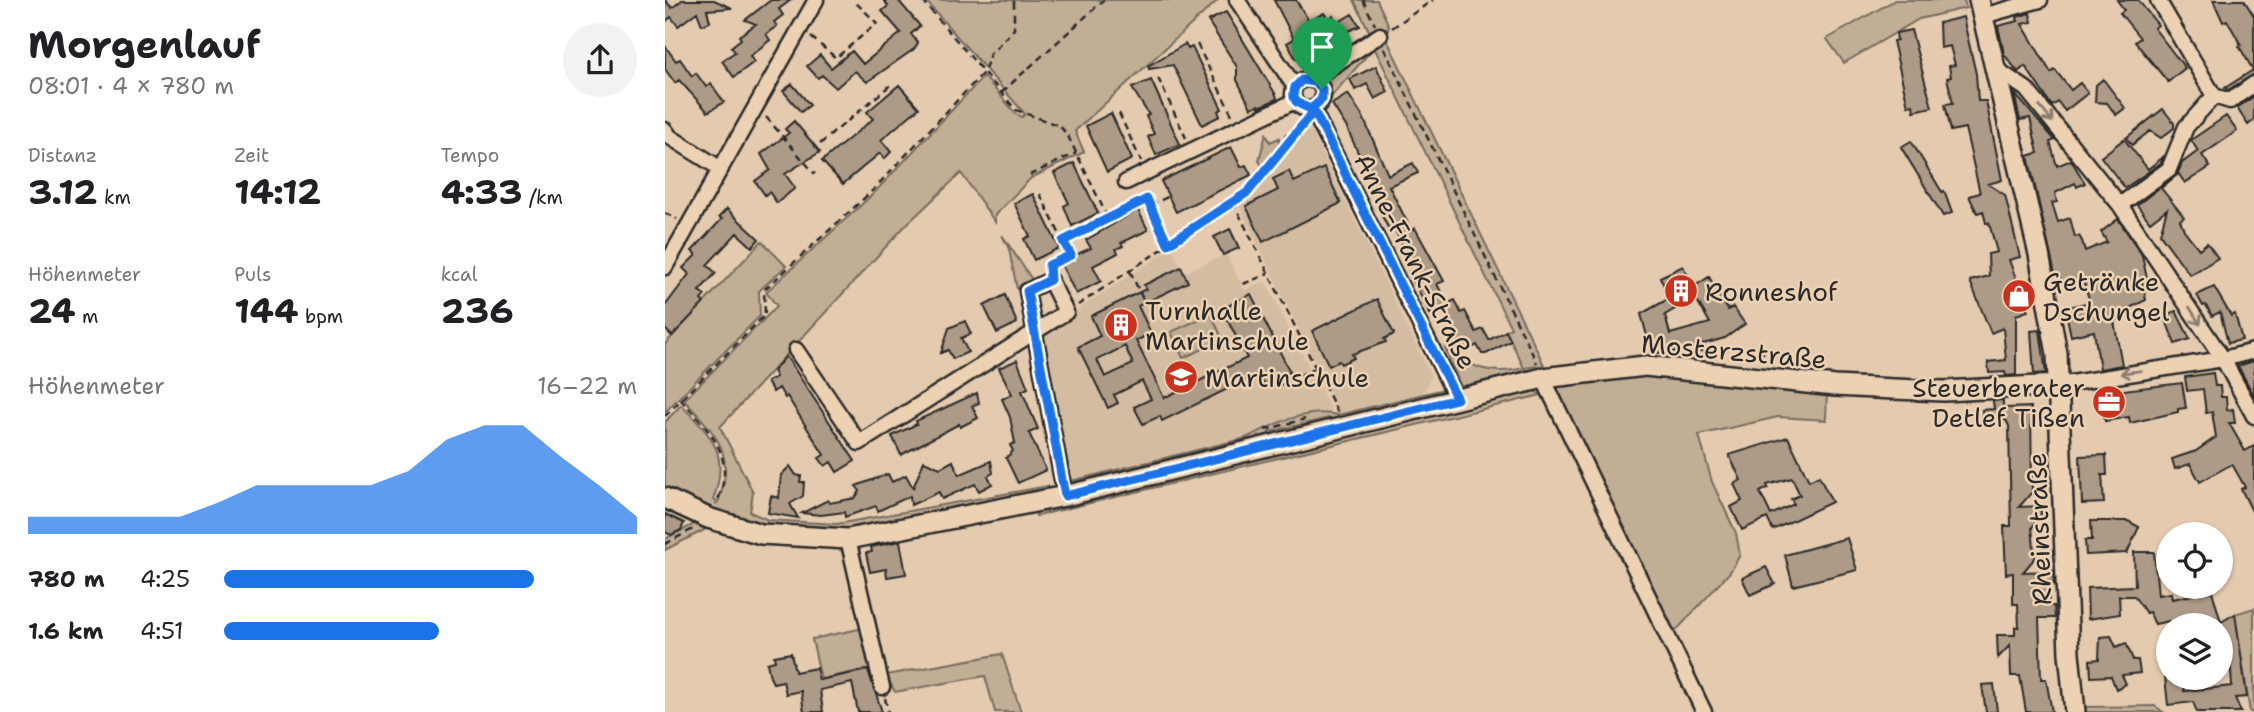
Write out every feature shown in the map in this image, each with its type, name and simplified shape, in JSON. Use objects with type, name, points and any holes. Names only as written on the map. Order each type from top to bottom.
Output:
[{"type":"street","points":[[665,267],[816,0]]},
{"type":"street","points":[[1237,0],[1302,108],[1313,110]]},
{"type":"street","name":"Rheinstraße","points":[[2040,0],[1981,8],[2039,254],[2057,354],[2069,653],[2075,712]]},
{"type":"street","points":[[2158,0],[2214,96],[2230,101],[2254,84]]},
{"type":"street","points":[[1126,182],[1238,129],[1295,94],[1302,80],[1311,80],[1380,35]]},
{"type":"street","points":[[1996,69],[2027,89],[2120,205],[2223,359],[2254,416]]},
{"type":"street","name":"Anne-Frank-Straße","points":[[1311,80],[1319,85],[1322,94],[1313,110],[1457,399]]},
{"type":"street","points":[[2120,205],[2169,169],[2186,127],[2214,96]]},
{"type":"street","points":[[665,130],[721,169]]},
{"type":"street","points":[[796,350],[859,443],[1034,332],[1066,312],[1050,280],[1027,291],[1034,332],[1065,496]]},
{"type":"street","name":"Mosterzstraße","points":[[665,498],[708,518],[761,534],[848,539],[1065,496],[1543,378],[1646,366],[1835,386],[1944,391],[2059,385],[2223,359],[2254,351]]},
{"type":"street","points":[[1543,378],[1704,712]]},
{"type":"street","points":[[848,539],[882,687]]},
{"type":"path","points":[[801,28],[836,58],[877,23],[853,0]]},
{"type":"path","points":[[922,0],[1024,116],[1060,126],[1108,218]]},
{"type":"path","points":[[665,416],[765,315],[764,290],[871,192],[984,72],[990,54],[1014,29],[1014,0]]},
{"type":"path","points":[[1002,93],[1104,0]]},
{"type":"path","points":[[1363,0],[1387,57],[1543,378]]},
{"type":"path","points":[[1380,35],[1433,0]]},
{"type":"path","points":[[1197,44],[1238,129]]},
{"type":"path","points":[[1158,78],[1192,151]]},
{"type":"path","points":[[820,144],[893,83]]},
{"type":"path","points":[[757,107],[815,174]]},
{"type":"path","points":[[1066,312],[1233,202],[1259,180],[1313,110]]},
{"type":"path","points":[[1119,113],[1147,173]]},
{"type":"path","points":[[1285,134],[1288,142]]},
{"type":"path","points":[[1030,175],[1076,153]]},
{"type":"path","points":[[1040,194],[1071,255],[1049,265],[1050,280]]},
{"type":"path","points":[[1150,205],[1170,196]]},
{"type":"path","points":[[1063,241],[1147,199],[1168,244]]},
{"type":"path","points":[[1233,202],[1344,428]]},
{"type":"path","points":[[1130,271],[1145,304]]},
{"type":"path","points":[[1243,284],[1268,274]]},
{"type":"path","points":[[1277,386],[1315,368]]},
{"type":"path","points":[[665,544],[702,525],[719,498],[725,477],[723,454],[713,436],[680,400]]},
{"type":"shaded area","points":[[925,0],[1218,0],[1075,131],[1084,152],[1031,178],[995,215],[995,222],[961,173],[905,226],[720,427],[753,492],[750,512],[768,520],[837,524],[1048,486],[1049,493],[906,522],[831,530],[764,526],[738,520],[701,506],[665,488],[665,422],[681,405],[710,437],[719,458],[718,484],[713,500],[718,502],[725,471],[720,446],[684,400],[777,306],[766,292],[873,194],[984,76],[1016,114],[1022,117],[1025,114]]},
{"type":"shaded area","points":[[1354,0],[1377,0],[1389,26],[1386,38],[1544,365],[1525,368],[1530,374],[1331,426],[1329,418],[1269,432],[1271,441],[1078,486],[1071,481],[1246,438],[1290,419],[1326,413],[1338,415],[1460,385],[1445,348],[1464,361],[1482,368],[1501,371],[1524,368],[1506,331],[1511,328],[1374,47],[1324,105],[1325,89],[1321,76],[1371,35]]},
{"type":"shaded area","points":[[1895,0],[1964,0],[1966,8],[1919,19],[1844,63],[1827,39]]},
{"type":"shaded area","points":[[1303,131],[1312,132],[1431,376],[1422,395],[1341,415],[1238,204],[1249,196]]},
{"type":"shaded area","points":[[1266,134],[1270,142],[1279,138],[1280,147],[1263,168],[1259,160]]},
{"type":"shaded area","points":[[1002,235],[1033,281],[1017,289],[1009,249]]},
{"type":"shaded area","points":[[762,241],[786,266],[759,291],[760,316],[665,412],[665,344]]},
{"type":"shaded area","name":"Martinschule","points":[[1172,248],[1184,273],[1226,254],[1244,290],[1265,281],[1333,414],[1323,412],[1268,425],[1246,438],[1071,481],[1040,342],[1045,331]]},
{"type":"shaded area","points":[[1211,314],[1223,340],[1183,358],[1171,332]]},
{"type":"shaded area","points":[[1627,374],[1827,392],[1826,420],[1778,417],[1699,435],[1712,482],[1736,533],[1740,555],[1730,572],[1674,633],[1554,383]]},
{"type":"shaded area","points":[[1529,388],[1541,395],[1036,516],[1035,511]]},
{"type":"shaded area","points":[[700,521],[712,526],[665,550],[665,539]]},
{"type":"shaded area","points":[[2254,608],[2254,712],[2250,712],[2235,614]]},
{"type":"shaded area","points":[[864,628],[873,668],[821,679],[812,639]]},
{"type":"shaded area","points":[[1002,654],[1021,712],[995,712],[985,676],[895,692],[886,675]]},
{"type":"shaded area","points":[[2155,706],[2163,712],[2086,712],[2085,707]]},
{"type":"building","points":[[665,0],[672,8],[682,0],[714,0],[732,8],[707,10],[710,22],[702,25],[697,12],[678,26],[671,17],[665,22]]},
{"type":"building","points":[[771,0],[791,0],[779,9],[783,15],[774,22],[777,26],[766,34],[770,40],[750,56],[754,62],[734,77],[722,61],[735,52],[731,47],[741,39],[739,36],[756,24],[745,20]]},
{"type":"building","points":[[884,0],[898,0],[920,26],[911,34],[918,43],[914,49],[867,82],[855,71],[836,88],[822,75],[818,78],[807,66],[820,55],[831,68],[852,51],[863,64],[901,33],[882,11],[888,6]]},
{"type":"building","points":[[1274,0],[1296,0],[1309,21],[1324,13],[1328,19],[1333,16],[1337,23],[1352,14],[1360,26],[1329,39],[1335,49],[1311,64],[1305,54],[1296,59],[1287,43],[1294,39]]},
{"type":"building","points":[[2117,0],[2138,0],[2158,25],[2154,28],[2185,68],[2168,82],[2135,42],[2140,38],[2120,13],[2124,10]]},
{"type":"building","points":[[2213,0],[2244,0],[2254,16],[2254,74],[2228,90],[2225,88],[2253,70],[2227,20],[2223,22]]},
{"type":"building","points":[[1226,12],[1277,99],[1251,108],[1237,80],[1237,67],[1208,21]]},
{"type":"building","points":[[2030,13],[2032,22],[2022,24],[2051,73],[2055,70],[2071,90],[2080,83],[2088,93],[2065,111],[2058,102],[2052,106],[2025,66],[2018,72],[2004,54],[1998,26],[2018,21],[2017,17]]},
{"type":"building","points":[[1963,17],[1976,74],[1978,101],[1986,101],[2002,180],[1988,184],[2005,195],[2020,257],[2009,260],[2028,311],[2016,315],[2016,375],[2006,376],[2005,372],[1989,373],[1988,362],[2006,360],[2003,328],[1991,333],[1970,281],[1989,276],[1988,254],[1997,252],[1983,211],[1977,213],[1969,196],[1980,193],[1965,128],[1951,131],[1945,104],[1953,103],[1947,78],[1951,77],[1949,66],[1955,65],[1950,46],[1940,48],[1939,23]]},
{"type":"building","points":[[1911,30],[1932,107],[1914,111],[1913,105],[1908,106],[1893,41],[1897,40],[1896,33]]},
{"type":"building","points":[[1185,44],[1188,49],[1192,47],[1222,109],[1218,111],[1220,116],[1202,125],[1173,65],[1149,69],[1148,66]]},
{"type":"building","points":[[665,46],[676,61],[680,59],[692,76],[696,73],[706,87],[711,84],[724,102],[708,112],[679,80],[675,83],[665,69]]},
{"type":"building","points":[[1376,66],[1388,92],[1375,99],[1367,84],[1355,90],[1350,79]]},
{"type":"building","points":[[2103,79],[2125,108],[2116,115],[2107,103],[2095,102],[2096,85]]},
{"type":"building","points":[[1151,80],[1180,144],[1156,155],[1148,137],[1154,134],[1146,116],[1149,115],[1132,88]]},
{"type":"building","points":[[792,84],[810,105],[801,112],[783,91]]},
{"type":"building","points":[[899,85],[919,108],[881,140],[891,152],[884,159],[880,153],[843,184],[822,161],[873,119],[867,112]]},
{"type":"building","points":[[2014,93],[2055,140],[2050,142],[2057,166],[2071,160],[2085,183],[2077,187],[2075,183],[2055,193],[2057,202],[2052,203],[2058,222],[2070,218],[2075,237],[2079,236],[2085,251],[2107,242],[2101,232],[2118,219],[2142,255],[2147,279],[2142,281],[2146,300],[2119,313],[2120,318],[2114,321],[2122,365],[2100,369],[2094,331],[2071,336],[2065,308],[2090,302],[2083,280],[2061,282],[2059,274],[2055,274],[2028,156],[2038,153],[2030,118],[2020,120]]},
{"type":"building","points":[[1348,94],[1363,117],[1388,175],[1413,163],[1418,173],[1389,186],[1411,230],[1415,228],[1444,281],[1437,284],[1447,304],[1455,300],[1461,313],[1465,311],[1476,332],[1483,329],[1489,340],[1506,331],[1511,341],[1486,354],[1482,354],[1477,345],[1464,352],[1442,308],[1430,314],[1409,272],[1414,269],[1393,226],[1388,228],[1377,206],[1381,204],[1347,128],[1332,104]]},
{"type":"building","points":[[2254,96],[2254,120],[2248,125],[2237,108]]},
{"type":"building","points":[[2163,109],[2174,123],[2174,128],[2161,138],[2150,131],[2132,145],[2126,138]]},
{"type":"building","points":[[1111,113],[1132,159],[1107,172],[1086,126]]},
{"type":"building","points":[[2226,116],[2237,131],[2202,155],[2210,167],[2185,183],[2178,173],[2182,163],[2198,151],[2191,140]]},
{"type":"building","points":[[794,121],[820,152],[785,174],[795,188],[777,203],[769,192],[765,195],[755,181],[770,170],[761,154],[789,133],[785,129]]},
{"type":"building","points":[[2124,139],[2148,169],[2163,157],[2161,163],[2125,188],[2101,157]]},
{"type":"building","points":[[1911,141],[1942,192],[1944,191],[1952,213],[1943,216],[1901,147]]},
{"type":"building","points":[[1231,147],[1241,167],[1246,165],[1251,175],[1176,212],[1161,181]]},
{"type":"building","points":[[1074,163],[1098,213],[1072,226],[1064,206],[1069,203],[1054,173]]},
{"type":"building","points":[[1324,168],[1341,203],[1263,242],[1246,206],[1278,190],[1273,179],[1289,171],[1294,182]]},
{"type":"building","points":[[2177,174],[2161,188],[2184,217],[2180,220],[2184,230],[2199,249],[2207,243],[2218,258],[2190,275],[2160,234],[2167,209],[2150,222],[2137,205]]},
{"type":"building","points":[[1033,194],[1059,248],[1034,260],[1024,239],[1030,236],[1014,203]]},
{"type":"building","points":[[727,209],[759,239],[752,247],[737,233],[707,265],[716,273],[699,291],[705,295],[701,300],[704,303],[672,336],[665,329],[665,306],[689,274],[683,268],[696,255],[692,251],[722,219],[719,217]]},
{"type":"building","points":[[1138,210],[1148,230],[1121,243],[1123,246],[1116,249],[1118,253],[1093,266],[1101,281],[1076,294],[1057,256],[1071,257],[1091,248],[1086,240]]},
{"type":"building","points":[[1230,229],[1239,248],[1223,255],[1214,237]]},
{"type":"building","points":[[1683,266],[1693,287],[1709,277],[1728,310],[1733,307],[1745,324],[1725,338],[1674,352],[1652,354],[1641,314],[1670,298],[1660,277]],"holes":[[[1695,297],[1710,323],[1670,334],[1665,315]]]},
{"type":"building","points":[[1181,267],[1188,282],[1138,306],[1151,333],[1136,341],[1164,398],[1247,358],[1222,309],[1251,294],[1290,372],[1264,385],[1258,374],[1162,421],[1160,416],[1143,424],[1134,407],[1151,399],[1142,381],[1114,395],[1118,403],[1108,408],[1078,347],[1100,336],[1091,316],[1146,289],[1144,285]],"holes":[[[1125,346],[1133,364],[1105,377],[1097,360]]]},
{"type":"building","points":[[2214,287],[2231,316],[2235,314],[2242,340],[2228,343],[2220,312],[2212,316],[2197,295]]},
{"type":"building","points":[[1005,295],[1017,323],[997,333],[984,306]]},
{"type":"building","points":[[1377,299],[1394,334],[1384,339],[1386,342],[1352,354],[1354,358],[1329,366],[1312,331]]},
{"type":"building","points":[[2176,311],[2190,339],[2175,344],[2164,315]]},
{"type":"building","points":[[965,321],[971,334],[961,338],[968,352],[953,359],[948,350],[941,353],[949,328]]},
{"type":"building","points":[[2040,330],[2046,373],[2034,374],[2031,331]]},
{"type":"building","points":[[786,356],[855,461],[837,472],[831,462],[825,466],[819,458],[824,455],[787,396],[785,398],[779,388],[773,392],[767,382],[776,377],[773,371]]},
{"type":"building","points":[[1017,360],[1028,388],[1022,391],[1038,429],[1029,433],[1046,470],[1018,483],[1006,458],[1013,451],[1010,445],[1015,443],[1010,417],[1002,399],[1012,394],[999,368]]},
{"type":"building","points":[[2254,361],[2254,396],[2238,366]]},
{"type":"building","points":[[2213,373],[2215,386],[2220,386],[2221,397],[2226,397],[2227,410],[2233,409],[2235,423],[2229,423],[2245,451],[2254,446],[2254,515],[2241,489],[2245,487],[2232,464],[2200,482],[2190,464],[2175,469],[2172,459],[2196,451],[2216,437],[2212,412],[2206,413],[2203,389],[2187,391],[2185,377]]},
{"type":"building","points":[[2182,383],[2186,408],[2178,409],[2178,412],[2130,423],[2129,417],[2105,421],[2098,393]]},
{"type":"building","points":[[977,393],[979,403],[972,406],[978,418],[960,427],[959,424],[901,455],[892,436],[917,424],[916,421]]},
{"type":"building","points":[[2003,400],[2003,408],[2031,407],[2032,492],[2019,507],[2041,506],[2041,517],[2032,527],[2035,558],[2023,572],[2053,571],[2054,584],[2048,584],[2049,606],[2054,606],[2055,618],[2039,618],[2041,679],[2046,679],[2052,712],[2026,712],[2020,676],[2011,676],[2010,645],[1998,658],[1997,635],[2015,635],[2015,627],[2019,627],[2018,604],[2013,604],[2013,573],[2006,574],[2004,526],[2011,526],[2009,426],[2006,420],[1983,421],[1982,410],[1994,409],[1993,401]]},
{"type":"building","points":[[1788,437],[1809,481],[1819,476],[1832,502],[1773,530],[1767,518],[1742,530],[1731,507],[1742,501],[1734,484],[1741,480],[1729,455]],"holes":[[[1792,478],[1800,495],[1791,499],[1794,504],[1771,515],[1760,492],[1768,488],[1767,485]]]},
{"type":"building","points":[[2106,455],[2107,475],[2102,475],[2104,503],[2082,504],[2080,456]]},
{"type":"building","points":[[924,461],[940,468],[953,461],[959,475],[991,461],[993,473],[988,476],[992,484],[979,491],[975,484],[942,499],[939,492],[911,505],[910,496],[878,511],[876,506],[845,517],[844,512],[821,515],[802,513],[828,500],[830,503],[855,498],[860,491],[856,486],[888,474],[892,482],[906,475],[913,488]]},
{"type":"building","points":[[790,466],[796,475],[801,476],[800,482],[804,482],[803,496],[790,504],[798,518],[768,513],[771,496],[779,498],[781,475]]},
{"type":"building","points":[[665,514],[684,523],[681,530],[671,535],[665,532]]},
{"type":"building","points":[[2091,521],[2128,521],[2139,527],[2127,553],[2086,555],[2085,540],[2092,540]]},
{"type":"building","points":[[1847,538],[1857,570],[1793,586],[1785,555]]},
{"type":"building","points":[[900,541],[906,574],[887,577],[886,569],[870,572],[866,553],[872,552],[871,547]]},
{"type":"building","points":[[2134,552],[2154,552],[2156,599],[2214,599],[2218,613],[2156,613],[2155,624],[2149,612],[2146,613],[2134,596],[2119,596],[2120,614],[2088,619],[2087,588],[2135,586]]},
{"type":"building","points":[[1766,567],[1775,584],[1750,595],[1742,578]]},
{"type":"building","points":[[2235,614],[2247,697],[2235,698],[2241,712],[2197,712],[2193,702],[2168,705],[2166,690],[2233,690]]},
{"type":"building","points":[[2111,636],[2116,647],[2126,643],[2133,660],[2138,660],[2140,673],[2122,675],[2126,684],[2116,689],[2111,676],[2091,677],[2090,660],[2099,659],[2100,637]]},
{"type":"building","points":[[791,653],[795,672],[816,668],[819,680],[868,670],[882,712],[858,712],[852,683],[820,690],[823,712],[804,712],[801,691],[786,694],[783,681],[773,683],[770,677],[767,663],[775,661],[774,656]]},
{"type":"building","points":[[1994,684],[1997,712],[1986,712],[1982,685]]},
{"type":"place","name":"Ronneshof","points":[[1681,291]]},
{"type":"place","name":"Getränke Dschungel","points":[[2019,296]]},
{"type":"place","name":"Turnhalle Martinschule","points":[[1121,325]]},
{"type":"place","name":"Martinschule","points":[[1181,377]]},
{"type":"place","name":"Steuerberater Detlef Tißen","points":[[2109,402]]},
{"type":"route","points":[[1322,89],[1316,82],[1302,80],[1295,87],[1293,98],[1302,108],[1312,108],[1314,111],[1457,399],[1065,496],[1027,291],[1050,280],[1049,265],[1071,255],[1063,241],[1147,199],[1168,244],[1228,206],[1248,192],[1259,180],[1314,111],[1312,108],[1322,99],[1322,89]]}]
